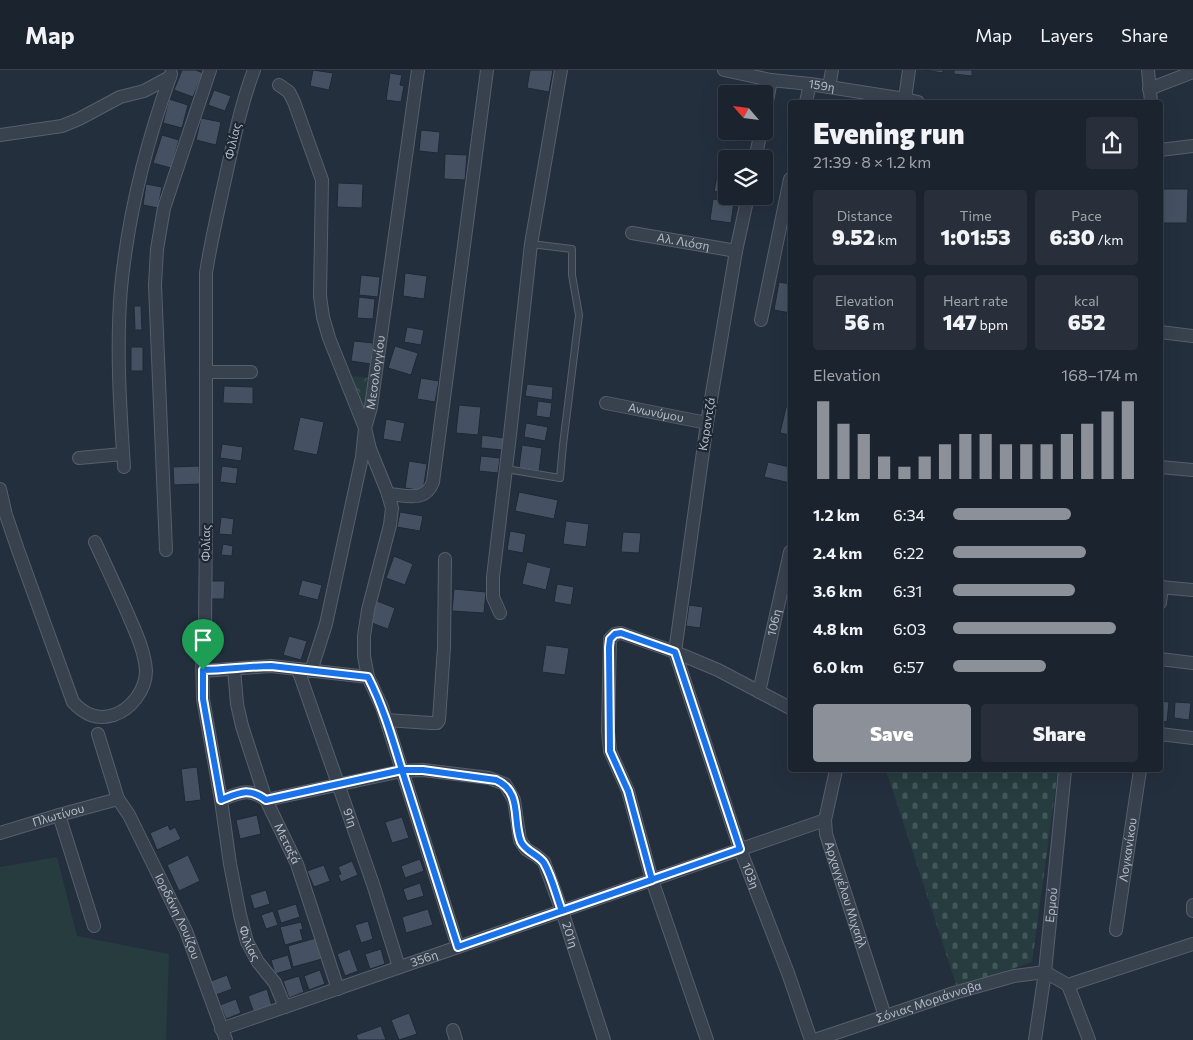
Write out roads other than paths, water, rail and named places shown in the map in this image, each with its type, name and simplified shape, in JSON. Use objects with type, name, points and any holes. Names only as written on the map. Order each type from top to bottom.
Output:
[{"type":"street","points":[[166,550],[155,285],[157,249],[164,208],[210,70]]},
{"type":"street","name":"Φιλίας","points":[[254,70],[243,100],[234,136],[206,273],[206,527],[203,699],[230,864],[247,942],[258,962],[275,984],[285,1007]]},
{"type":"street","name":"Μεσολογγίου","points":[[311,671],[328,615],[362,457],[365,428],[371,407],[418,70]]},
{"type":"street","points":[[388,494],[424,495],[429,491],[433,482],[487,70]]},
{"type":"street","points":[[500,613],[493,597],[493,577],[531,244],[561,70]]},
{"type":"street","name":"159η","points":[[724,70],[771,80],[804,79],[829,87],[883,99],[909,100]]},
{"type":"street","points":[[829,87],[832,70]]},
{"type":"street","points":[[905,99],[909,70]]},
{"type":"street","points":[[1148,70],[1151,100]]},
{"type":"street","points":[[1149,89],[1193,72]]},
{"type":"street","points":[[0,135],[62,126],[79,119],[120,96],[144,91],[171,73]]},
{"type":"street","points":[[79,458],[124,461],[120,335],[121,289],[134,205],[144,162],[171,73]]},
{"type":"street","points":[[804,79],[806,100]]},
{"type":"street","points":[[770,85],[771,80]]},
{"type":"street","points":[[279,85],[289,92],[294,102],[322,180],[320,296],[328,338],[365,428],[370,449],[392,508],[390,525],[368,610],[364,636],[364,656],[368,677],[378,697],[386,720],[458,947]]},
{"type":"street","points":[[1163,149],[1193,146]]},
{"type":"street","points":[[761,320],[788,190]]},
{"type":"street","name":"Καραντζά","points":[[675,652],[707,422],[736,251],[746,205]]},
{"type":"street","name":"Αλ. Λιόση","points":[[632,233],[736,251]]},
{"type":"street","points":[[1163,332],[1193,336]]},
{"type":"street","points":[[206,372],[252,372]]},
{"type":"street","name":"Ανωνύμου","points":[[606,403],[707,422]]},
{"type":"street","points":[[1163,467],[1193,470]]},
{"type":"street","points":[[0,489],[6,515],[73,702],[81,711],[92,716],[106,717],[123,712],[138,696],[145,683],[146,670],[140,642],[95,542]]},
{"type":"street","points":[[386,720],[431,723],[437,723],[439,720],[444,647],[445,559]]},
{"type":"street","name":"106η","points":[[759,692],[788,561]]},
{"type":"street","points":[[1163,587],[1193,590]]},
{"type":"street","points":[[707,1040],[652,880],[628,791],[610,751],[610,639],[615,634],[621,633],[675,652],[718,670],[788,707]]},
{"type":"street","name":"103η","points":[[675,652],[740,849],[813,1040]]},
{"type":"street","points":[[1163,659],[1193,663]]},
{"type":"street","points":[[203,670],[256,666],[368,677]]},
{"type":"street","name":"Μεταξά","points":[[234,669],[236,704],[266,800],[297,864],[338,988]]},
{"type":"street","name":"91η","points":[[297,669],[338,784],[399,967]]},
{"type":"street","name":"Ιορδάνη Λουίζου","points":[[98,734],[118,799],[129,815],[186,931],[223,1034]]},
{"type":"street","points":[[1163,734],[1193,738]]},
{"type":"street","points":[[221,800],[246,792],[257,793],[266,800],[402,770]]},
{"type":"street","name":"201η","points":[[402,770],[423,770],[489,778],[505,784],[514,800],[520,840],[526,848],[544,862],[604,1040]]},
{"type":"street","name":"Αρχαγγέλου Μιχαήλ","points":[[836,772],[825,820],[826,834],[885,1016]]},
{"type":"street","name":"Ερμού","points":[[1035,1040],[1045,972],[1065,772]]},
{"type":"street","name":"Λογκανίκου","points":[[1116,930],[1140,772]]},
{"type":"street","name":"Πλωτίνου","points":[[0,833],[118,799]]},
{"type":"street","points":[[59,815],[94,926]]},
{"type":"street","name":"356η","points":[[223,1034],[285,1007],[338,988],[825,820]]},
{"type":"street","points":[[1193,905],[1193,911]]},
{"type":"street","points":[[1068,985],[1193,944]]},
{"type":"street","points":[[1045,972],[1068,985],[1089,1040]]},
{"type":"street","name":"Σόνιας Μοριάννοβα","points":[[813,1040],[954,992],[1014,976],[1045,972]]},
{"type":"lane","points":[[506,469],[560,478],[574,361],[579,316],[572,275],[572,250],[531,244]]}]
